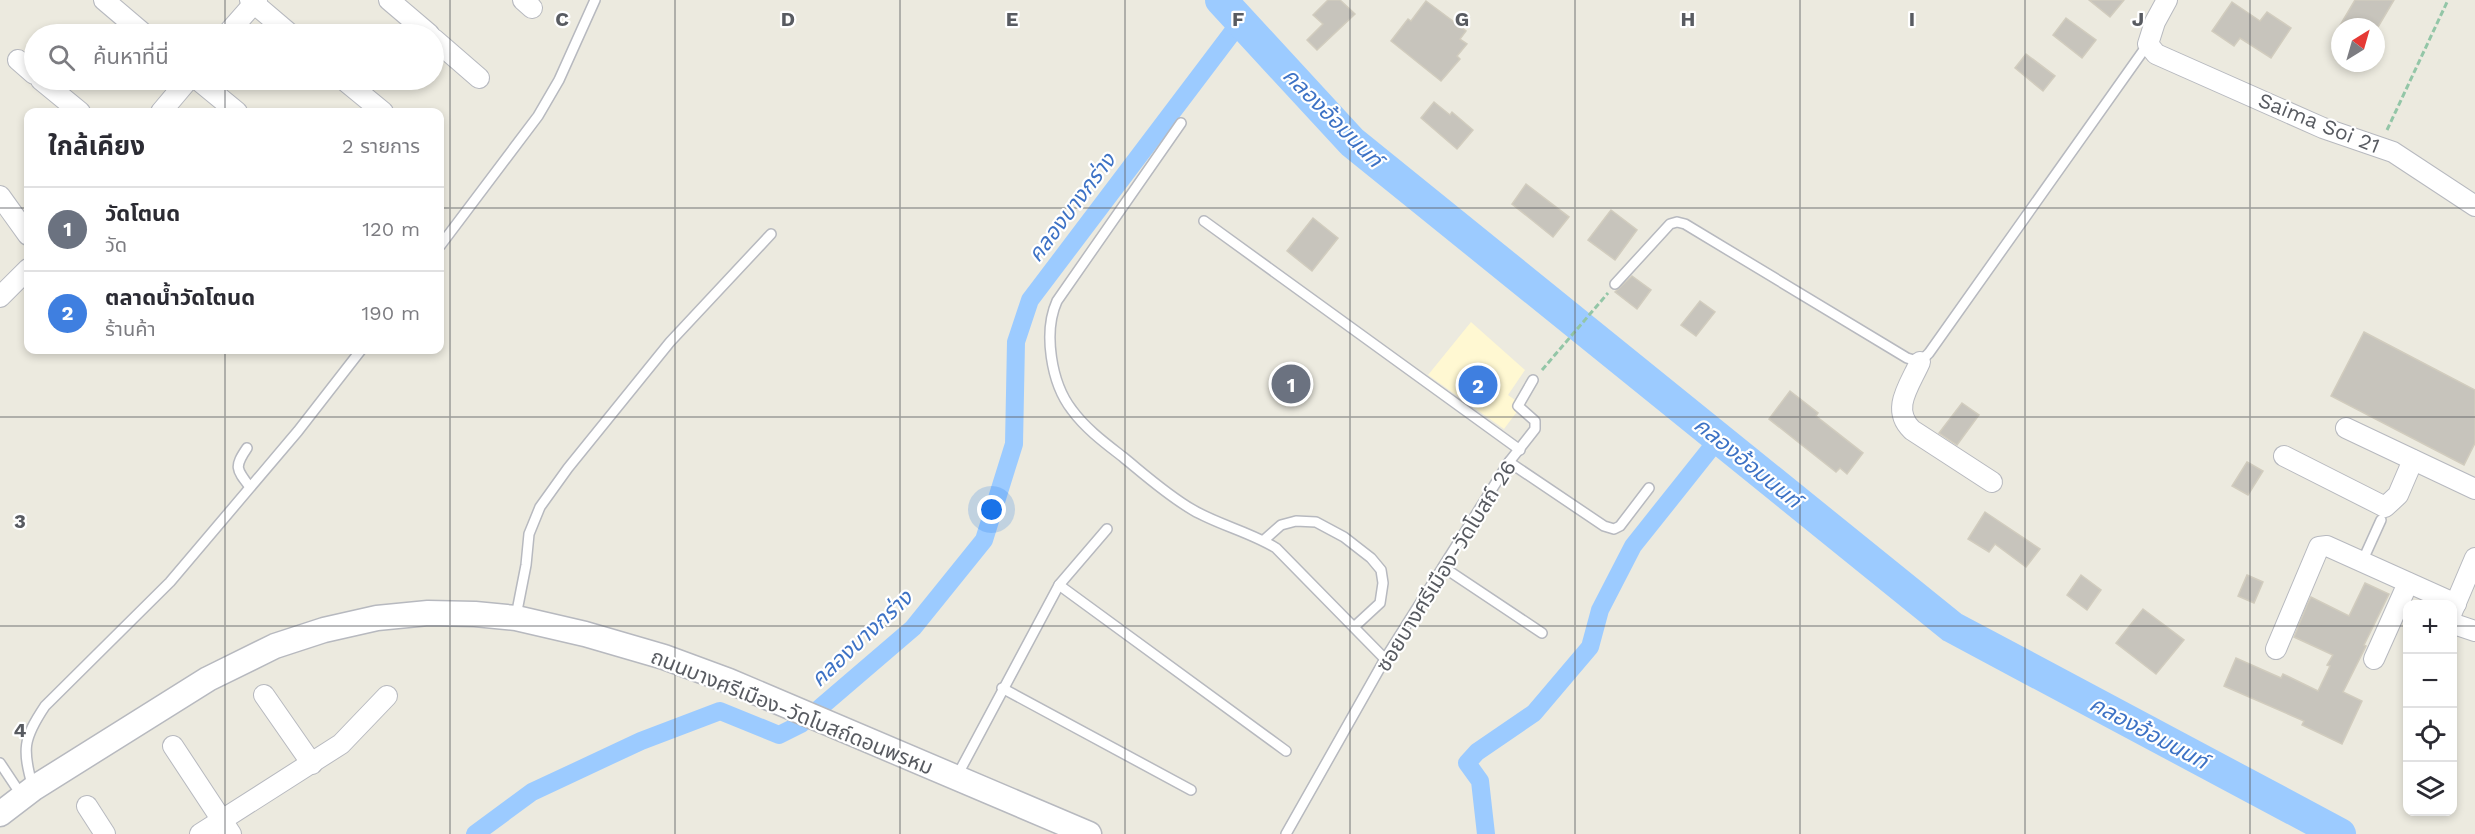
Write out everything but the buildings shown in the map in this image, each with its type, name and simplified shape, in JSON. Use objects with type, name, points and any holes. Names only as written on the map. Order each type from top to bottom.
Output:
[{"type":"street","points":[[104,0],[132,24]]},
{"type":"street","points":[[389,0],[417,24]]},
{"type":"street","points":[[235,24],[254,1],[280,24]]},
{"type":"street","points":[[2152,49],[2155,22],[2162,2]]},
{"type":"street","points":[[444,48],[479,78]]},
{"type":"street","name":"Saima Soi 21","points":[[2152,49],[2349,139],[2388,145],[2475,206]]},
{"type":"street","points":[[18,60],[24,65]]},
{"type":"street","points":[[53,90],[75,108]]},
{"type":"street","points":[[164,108],[180,90]]},
{"type":"street","points":[[210,90],[232,108]]},
{"type":"street","points":[[356,90],[378,108]]},
{"type":"street","points":[[0,196],[24,229]]},
{"type":"street","points":[[0,297],[24,273]]},
{"type":"street","points":[[1920,362],[1901,406],[1905,424],[1992,482]]},
{"type":"street","points":[[2346,428],[2475,489]]},
{"type":"street","points":[[2284,456],[2385,507],[2398,495],[2413,460]]},
{"type":"street","points":[[2276,649],[2319,547],[2327,546],[2408,583],[2430,600]]},
{"type":"street","points":[[2457,609],[2475,558]]},
{"type":"street","points":[[2374,659],[2408,583]]},
{"type":"street","name":"ถนนบางศรีเมือง-วัดโบสถ์ดอนพรหม","points":[[0,814],[28,793],[208,679],[274,646],[324,630],[387,617],[428,613],[516,618],[585,634],[664,657],[788,706],[1077,831]]},
{"type":"street","points":[[2457,620],[2475,631]]},
{"type":"street","points":[[264,695],[312,764]]},
{"type":"street","points":[[200,834],[227,827],[350,736],[387,696]]},
{"type":"street","points":[[173,746],[227,827]]},
{"type":"street","points":[[87,806],[105,834]]},
{"type":"lane","points":[[444,241],[538,116],[559,80],[595,0]]},
{"type":"lane","points":[[1615,284],[1670,224],[1677,222],[1695,230],[1907,358],[1920,362],[1929,353],[2152,49]]},
{"type":"lane","points":[[1181,123],[1051,314],[1051,347],[1059,387],[1072,410],[1090,431],[1165,492],[1227,527],[1264,540],[1276,548],[1385,659]]},
{"type":"lane","name":"ซอยบางศรีเมือง-วัดโบสถ์ 26","points":[[1204,220],[1520,450],[1509,462],[1385,659],[1286,834]]},
{"type":"lane","points":[[516,618],[529,534],[540,507],[568,468],[670,342],[771,234]]},
{"type":"lane","points":[[28,793],[24,757],[27,739],[45,706],[170,582],[298,431],[358,354]]},
{"type":"lane","points":[[1520,450],[1536,425],[1518,406],[1533,380]]},
{"type":"lane","points":[[247,448],[237,463],[237,468],[250,487]]},
{"type":"lane","points":[[1509,462],[1604,526],[1614,529],[1620,526],[1648,488]]},
{"type":"lane","points":[[2362,562],[2381,520]]},
{"type":"lane","points":[[1264,540],[1281,525],[1296,521],[1316,522],[1344,537],[1371,558],[1381,570],[1383,583],[1380,603],[1354,627]]},
{"type":"lane","points":[[956,778],[1002,687],[1059,585],[1107,529]]},
{"type":"lane","points":[[1443,567],[1542,633]]},
{"type":"lane","points":[[1059,585],[1286,751]]},
{"type":"lane","points":[[1002,687],[1191,790]]},
{"type":"lane","points":[[0,763],[28,793]]},
{"type":"path","points":[[2388,145],[2448,0]]},
{"type":"path","points":[[1533,380],[1615,284]]},
{"type":"shaded area","points":[[1471,322],[1525,370],[1508,395],[1522,405],[1504,429],[1428,375]]},
{"type":"waterway","name":"คลองอ้อมนนท์","points":[[1221,0],[1352,142],[1952,627],[2340,834]]},
{"type":"waterway","name":"คลองบางกร่าง","points":[[475,834],[532,792],[641,741],[720,711],[779,735],[801,724],[913,628],[984,540],[1014,444],[1016,342],[1030,300],[1241,21]]},
{"type":"waterway","points":[[1486,834],[1480,781],[1467,763],[1477,752],[1534,713],[1590,647],[1600,610],[1633,546],[1719,438]]},
{"type":"place","name":"วัดโตนด","points":[[1291,384]]},
{"type":"place","name":"ตลาดน้ำวัดโตนด","points":[[1478,385]]}]
